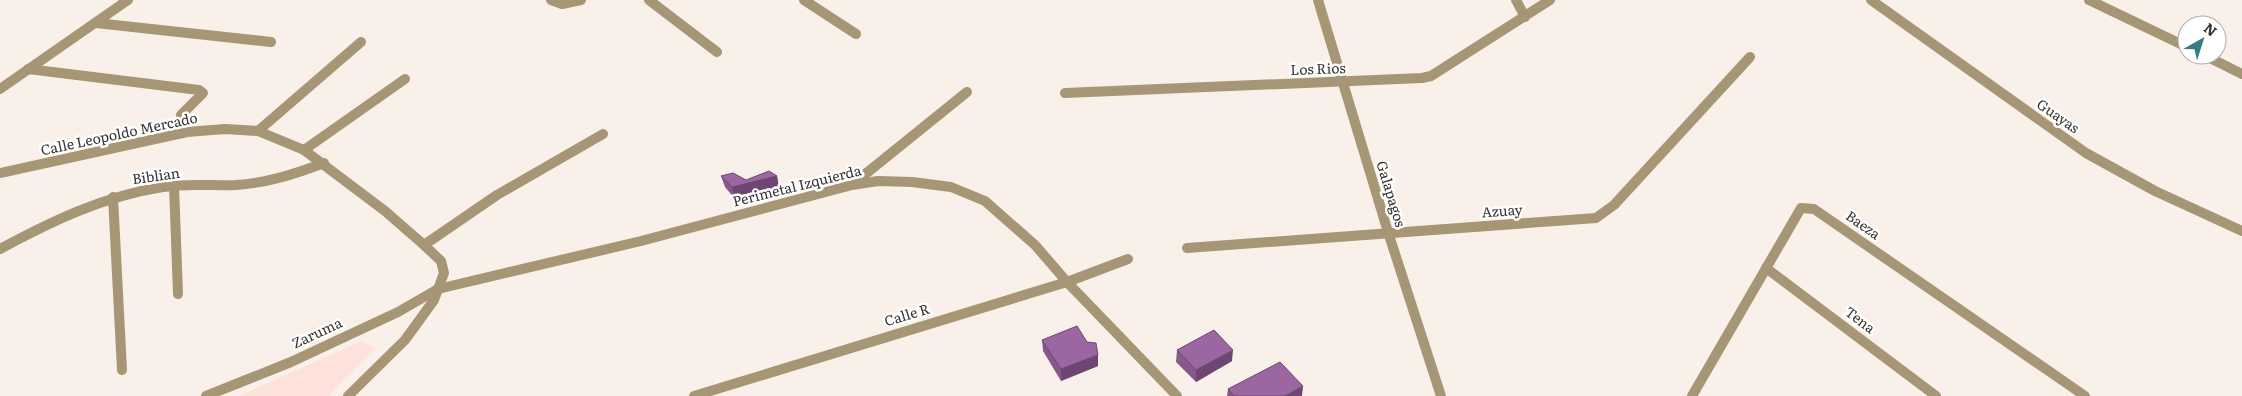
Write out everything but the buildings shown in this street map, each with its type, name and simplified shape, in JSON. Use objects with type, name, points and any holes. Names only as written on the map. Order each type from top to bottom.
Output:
[{"type":"street","points":[[0,89],[128,0]]},
{"type":"street","points":[[551,0],[564,4],[581,0]]},
{"type":"street","points":[[649,0],[717,52]]},
{"type":"street","points":[[804,0],[856,34]]},
{"type":"street","name":"Galapagos","points":[[1318,0],[1388,232],[1441,396]]},
{"type":"street","points":[[1516,0],[1525,17]]},
{"type":"street","name":"Los Rios","points":[[1066,93],[1422,78],[1431,76],[1550,0]]},
{"type":"street","name":"Guayas","points":[[1871,0],[2086,152],[2155,191],[2242,231]]},
{"type":"street","points":[[2088,0],[2177,41]]},
{"type":"street","points":[[96,23],[271,42]]},
{"type":"street","points":[[258,131],[361,42]]},
{"type":"street","name":"Azuay","points":[[1187,248],[1596,218],[1614,205],[1750,57]]},
{"type":"street","points":[[2224,65],[2242,74]]},
{"type":"street","points":[[28,69],[199,90],[204,93],[181,114]]},
{"type":"street","points":[[304,150],[405,79]]},
{"type":"street","points":[[852,185],[967,92]]},
{"type":"street","name":"Calle Leopoldo Mercado","points":[[0,174],[187,132],[226,129],[258,131],[304,150],[324,163],[424,246],[441,261],[444,273],[434,300],[405,340],[348,396]]},
{"type":"street","points":[[424,246],[497,195],[603,134]]},
{"type":"street","name":"Biblian","points":[[0,249],[70,212],[113,197],[156,187],[246,184],[279,179],[324,163]]},
{"type":"street","name":"Perimetal Izquierda","points":[[438,289],[640,241],[852,185],[878,181],[951,186],[985,201],[1035,245],[1067,282],[1177,396]]},
{"type":"street","points":[[174,186],[178,294]]},
{"type":"street","points":[[113,197],[122,370]]},
{"type":"street","name":"Baeza","points":[[1692,396],[1801,208],[1814,209],[2085,396]]},
{"type":"street","name":"Calle R","points":[[694,396],[1067,282],[1128,259]]},
{"type":"street","name":"Tena","points":[[1766,268],[1936,396]]},
{"type":"street","name":"Zaruma","points":[[206,396],[291,362],[398,312],[438,289]]},
{"type":"shaded area","points":[[361,341],[375,348],[328,396],[239,396]]}]
